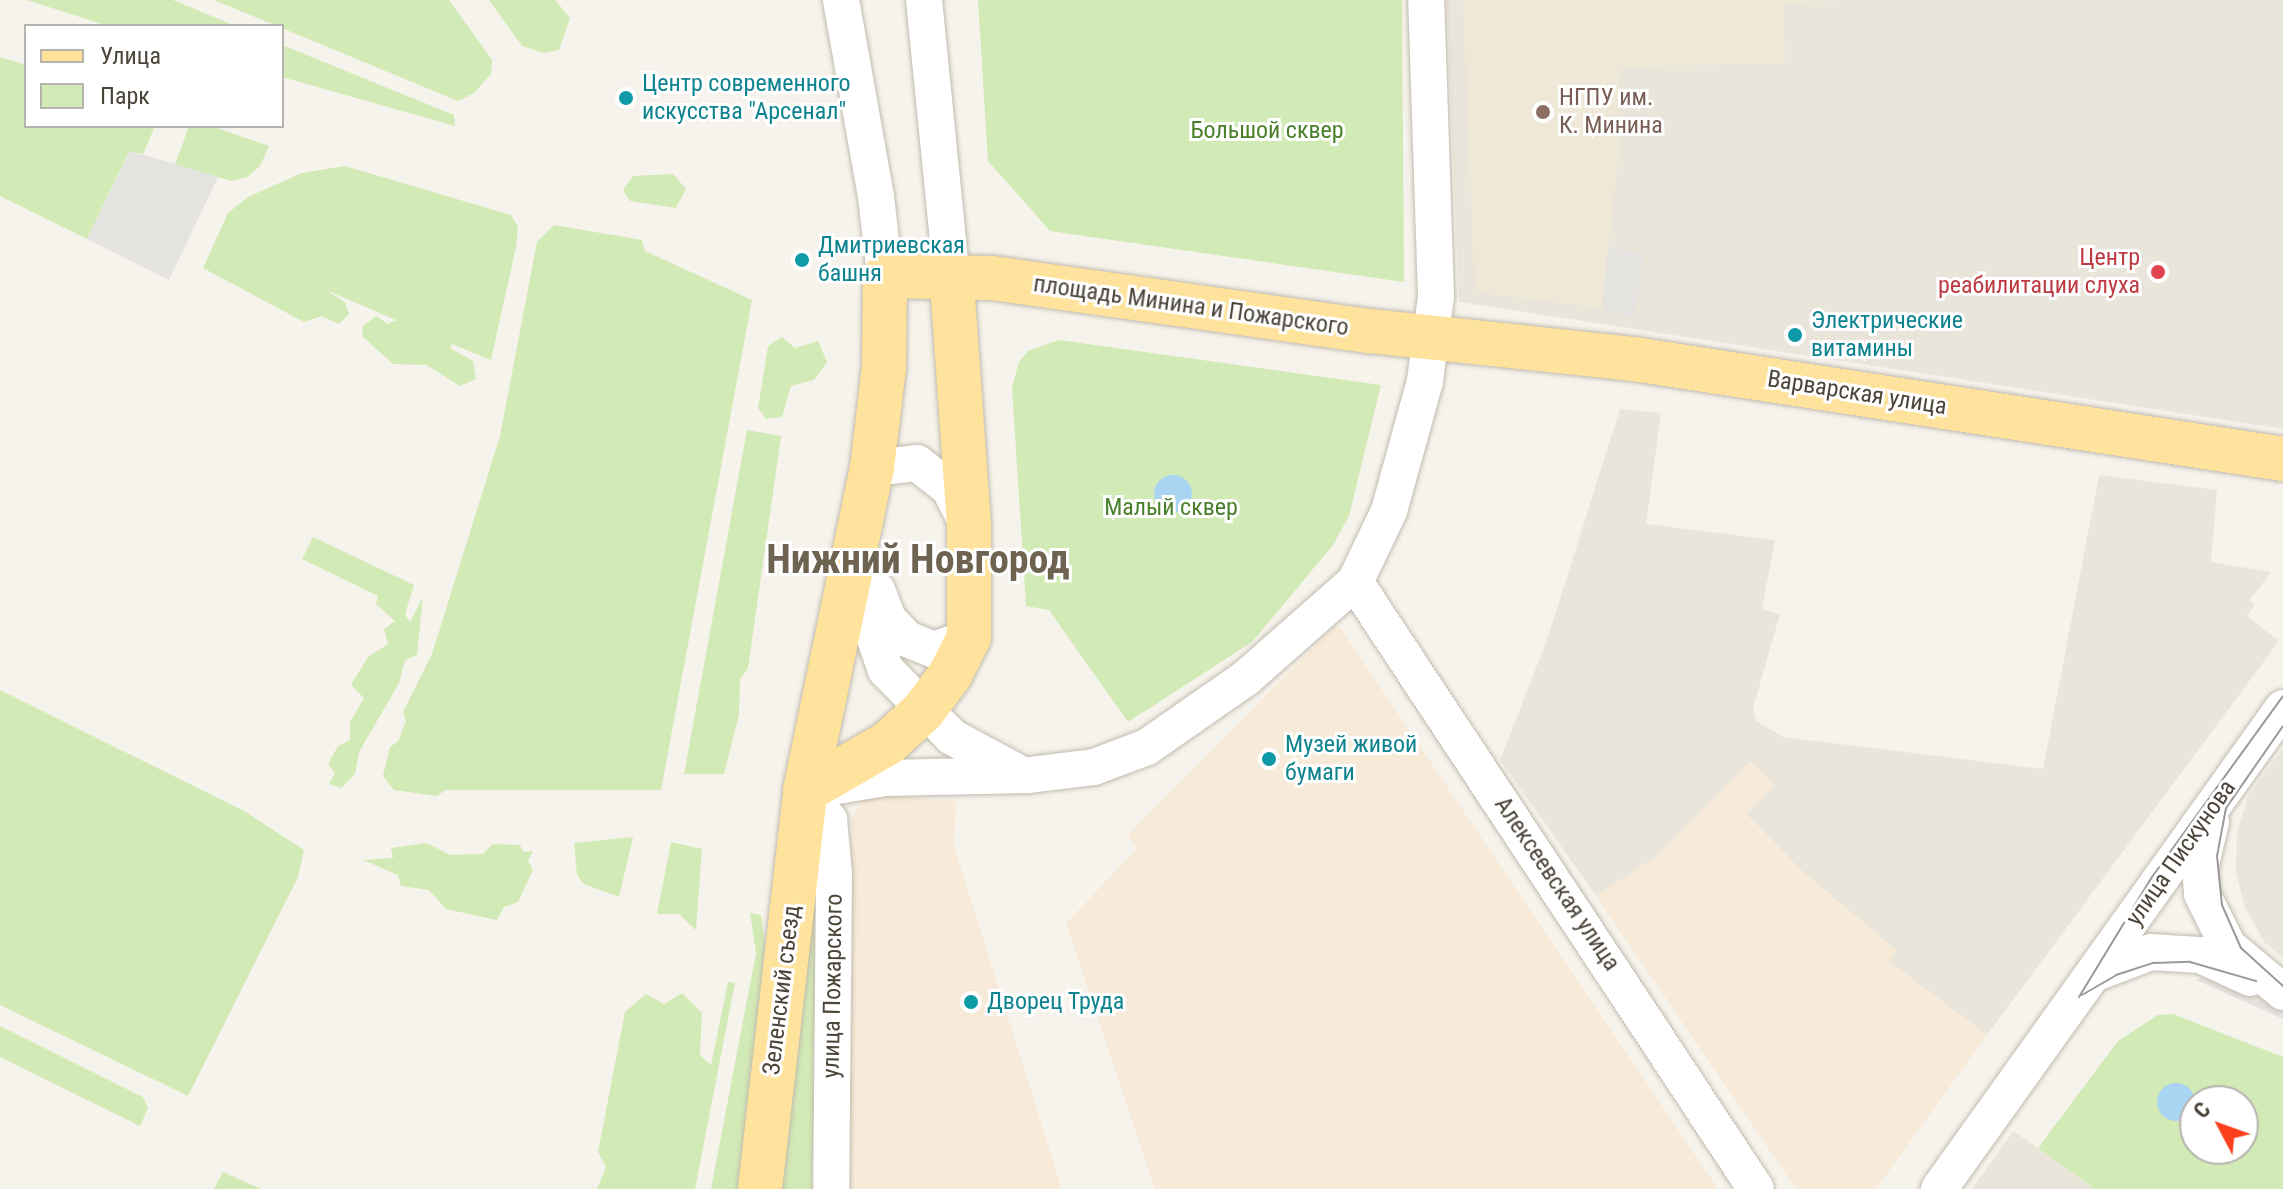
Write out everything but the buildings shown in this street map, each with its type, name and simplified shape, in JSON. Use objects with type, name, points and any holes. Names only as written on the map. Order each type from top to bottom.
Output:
[{"type":"main road","name":"площадь Минина и Пожарского","points":[[885,276],[952,280],[992,278],[1430,337]]},
{"type":"main road","points":[[805,791],[859,544],[872,468],[884,368],[885,276]]},
{"type":"main road","points":[[805,791],[888,743],[923,711],[950,675],[969,637],[969,526],[952,280]]},
{"type":"main road","name":"Варварская улица","points":[[1430,337],[1640,360],[2283,459]]},
{"type":"main road","name":"Зеленский съезд","points":[[760,1189],[805,791]]},
{"type":"street","points":[[841,0],[876,196],[885,276]]},
{"type":"street","points":[[924,0],[952,280]]},
{"type":"street","points":[[805,791],[885,778],[1094,767],[1147,747],[1246,678],[1355,582],[1389,511],[1425,381],[1436,296],[1426,0]]},
{"type":"street","points":[[872,468],[917,463],[949,488],[969,526]]},
{"type":"street","points":[[859,544],[874,636],[886,670],[923,711],[952,737],[1017,772]]},
{"type":"street","points":[[859,544],[888,619],[907,639],[934,650],[969,637]]},
{"type":"street","name":"Алексеевская улица","points":[[1355,582],[1756,1189]]},
{"type":"street","name":"улица Пискунова","points":[[1939,1189],[2283,708]]},
{"type":"street","name":"улица Пожарского","points":[[805,791],[829,820],[834,873],[831,1189]]},
{"type":"street","points":[[2217,801],[2200,869],[2202,894],[2228,946],[2270,986]]},
{"type":"street","points":[[2087,985],[2151,952],[2200,955],[2270,986]]},
{"type":"shaded area","points":[[1447,0],[2283,0],[2283,429],[1459,302]]},
{"type":"shaded area","name":"НГПУ им. К. Минина","points":[[1463,0],[1850,0],[1783,3],[1785,63],[1618,67],[1618,158],[1602,308],[1475,292]]},
{"type":"shaded area","points":[[130,151],[218,177],[169,280],[87,239]]},
{"type":"shaded area","points":[[1608,248],[1644,253],[1634,319],[1602,308]]},
{"type":"shaded area","points":[[1620,409],[1661,413],[1646,524],[1775,540],[1762,609],[1780,614],[1753,708],[1756,721],[1783,737],[2043,769],[2099,475],[2217,490],[2211,562],[2271,572],[2250,600],[2255,605],[2247,616],[2279,641],[1987,1035],[1888,961],[1896,950],[1803,872],[1746,814],[1751,761],[1657,856],[1596,896],[1500,760],[1548,637]]},
{"type":"shaded area","points":[[1335,626],[1341,629],[1718,1189],[1155,1189],[1066,923],[1137,849],[1128,835]]},
{"type":"shaded area","points":[[2283,748],[2283,958],[2265,943],[2245,907],[2236,873],[2237,833],[2248,796]]},
{"type":"shaded area","points":[[1751,761],[1775,785],[1746,815],[1803,872],[1897,951],[1889,962],[1987,1035],[1876,1189],[1796,1189],[1596,896],[1657,856]]},
{"type":"shaded area","points":[[877,794],[956,802],[954,846],[1062,1189],[849,1189],[851,818],[864,799]]},
{"type":"shaded area","points":[[2214,972],[2283,1002],[2283,1019],[2196,980]]},
{"type":"shaded area","points":[[2013,1131],[2038,1148],[2095,1189],[1972,1189]]},
{"type":"green space","points":[[27,0],[173,0],[231,24],[102,24]]},
{"type":"green space","points":[[214,0],[449,0],[492,60],[491,74],[474,93],[458,101],[284,29],[284,24],[272,24]]},
{"type":"green space","points":[[489,0],[555,0],[570,18],[559,50],[544,53],[522,46]]},
{"type":"green space","name":"Большой сквер","points":[[978,0],[1402,0],[1404,282],[1050,231],[988,161]]},
{"type":"green space","points":[[284,46],[454,115],[455,126],[284,78]]},
{"type":"green space","points":[[0,57],[24,64],[24,128],[154,128],[143,154],[129,152],[87,239],[0,196]]},
{"type":"green space","points":[[188,128],[217,128],[269,146],[260,166],[247,177],[231,181],[175,164]]},
{"type":"green space","points":[[345,166],[511,215],[518,227],[516,247],[491,360],[452,344],[450,348],[473,361],[476,379],[460,386],[427,365],[393,364],[362,336],[363,326],[376,316],[388,324],[396,320],[326,290],[345,302],[349,314],[339,324],[322,316],[304,322],[203,268],[228,213],[248,197],[302,173]]},
{"type":"green space","points":[[673,174],[686,189],[676,208],[630,201],[623,190],[633,176]]},
{"type":"green space","points":[[554,225],[642,240],[645,251],[752,300],[661,790],[445,790],[437,796],[394,790],[383,776],[390,747],[398,741],[406,721],[403,712],[432,654],[500,436],[537,242]]},
{"type":"green space","points":[[782,337],[795,348],[818,341],[827,362],[814,380],[791,386],[782,417],[766,419],[758,408],[768,346]]},
{"type":"green space","name":"Малый сквер","points":[[1059,340],[1381,385],[1349,516],[1333,545],[1252,642],[1128,722],[1049,610],[1026,606],[1012,387],[1019,362],[1028,351]]},
{"type":"green space","points":[[747,430],[781,436],[748,668],[740,680],[739,715],[724,774],[684,774]]},
{"type":"green space","points":[[313,537],[414,585],[405,614],[410,622],[423,597],[417,655],[405,660],[399,683],[359,752],[355,774],[341,788],[329,784],[335,773],[328,764],[338,746],[350,740],[350,722],[364,698],[351,685],[368,657],[388,644],[384,629],[395,621],[376,604],[378,596],[302,559]]},
{"type":"green space","points":[[0,690],[244,811],[304,850],[298,877],[188,1096],[0,1005]]},
{"type":"green space","points":[[633,837],[619,897],[584,884],[577,875],[574,843]]},
{"type":"green space","points":[[671,842],[702,849],[696,930],[679,914],[657,914]]},
{"type":"green space","points":[[426,843],[451,855],[483,854],[493,844],[520,845],[523,852],[533,851],[528,861],[533,870],[518,902],[504,907],[497,920],[446,909],[429,890],[401,886],[398,875],[363,860],[393,858],[391,848]]},
{"type":"green space","points":[[811,889],[817,890],[812,1189],[777,1189]]},
{"type":"green space","points":[[750,913],[761,915],[767,959],[744,1189],[711,1189],[756,953]]},
{"type":"green space","points":[[728,982],[735,983],[695,1189],[597,1189],[606,1167],[598,1152],[625,1012],[646,994],[664,1004],[682,993],[702,1013],[700,1055],[711,1065]]},
{"type":"green space","points":[[2173,1014],[2283,1057],[2283,1189],[2095,1189],[2038,1148],[2118,1041],[2158,1015]]},
{"type":"green space","points":[[0,1026],[143,1097],[148,1108],[140,1126],[0,1057]]},
{"type":"green space","points":[[223,1172],[261,1189],[214,1189]]},
{"type":"water","points":[[1173,475],[1186,481],[1192,494],[1186,507],[1173,513],[1160,507],[1154,494],[1160,481]]},
{"type":"water","points":[[2169,1084],[2183,1084],[2179,1085],[2179,1121],[2169,1120],[2158,1109],[2158,1095]]},
{"type":"tram line","points":[[2079,997],[2152,877],[2283,696]]},
{"type":"tram line","points":[[2283,726],[2226,808],[2217,856],[2222,905],[2241,948],[2283,986]]},
{"type":"tram line","points":[[2082,995],[2116,975],[2154,963],[2190,962],[2256,981]]},
{"type":"place","name":"Центр современного искусства \"Арсенал\"","points":[[626,98]]},
{"type":"place","name":"НГПУ им. К. Минина","points":[[1543,112]]},
{"type":"place","name":"Дмитриевская башня","points":[[802,260]]},
{"type":"place","name":"Центр реабилитации слуха","points":[[2158,272]]},
{"type":"place","name":"Электрические витамины","points":[[1795,335]]},
{"type":"place","name":"Музей живой бумаги","points":[[1269,759]]},
{"type":"place","name":"Дворец Труда","points":[[971,1002]]},
{"type":"district","name":"Нижний Новгород","points":[[918,560]]}]
